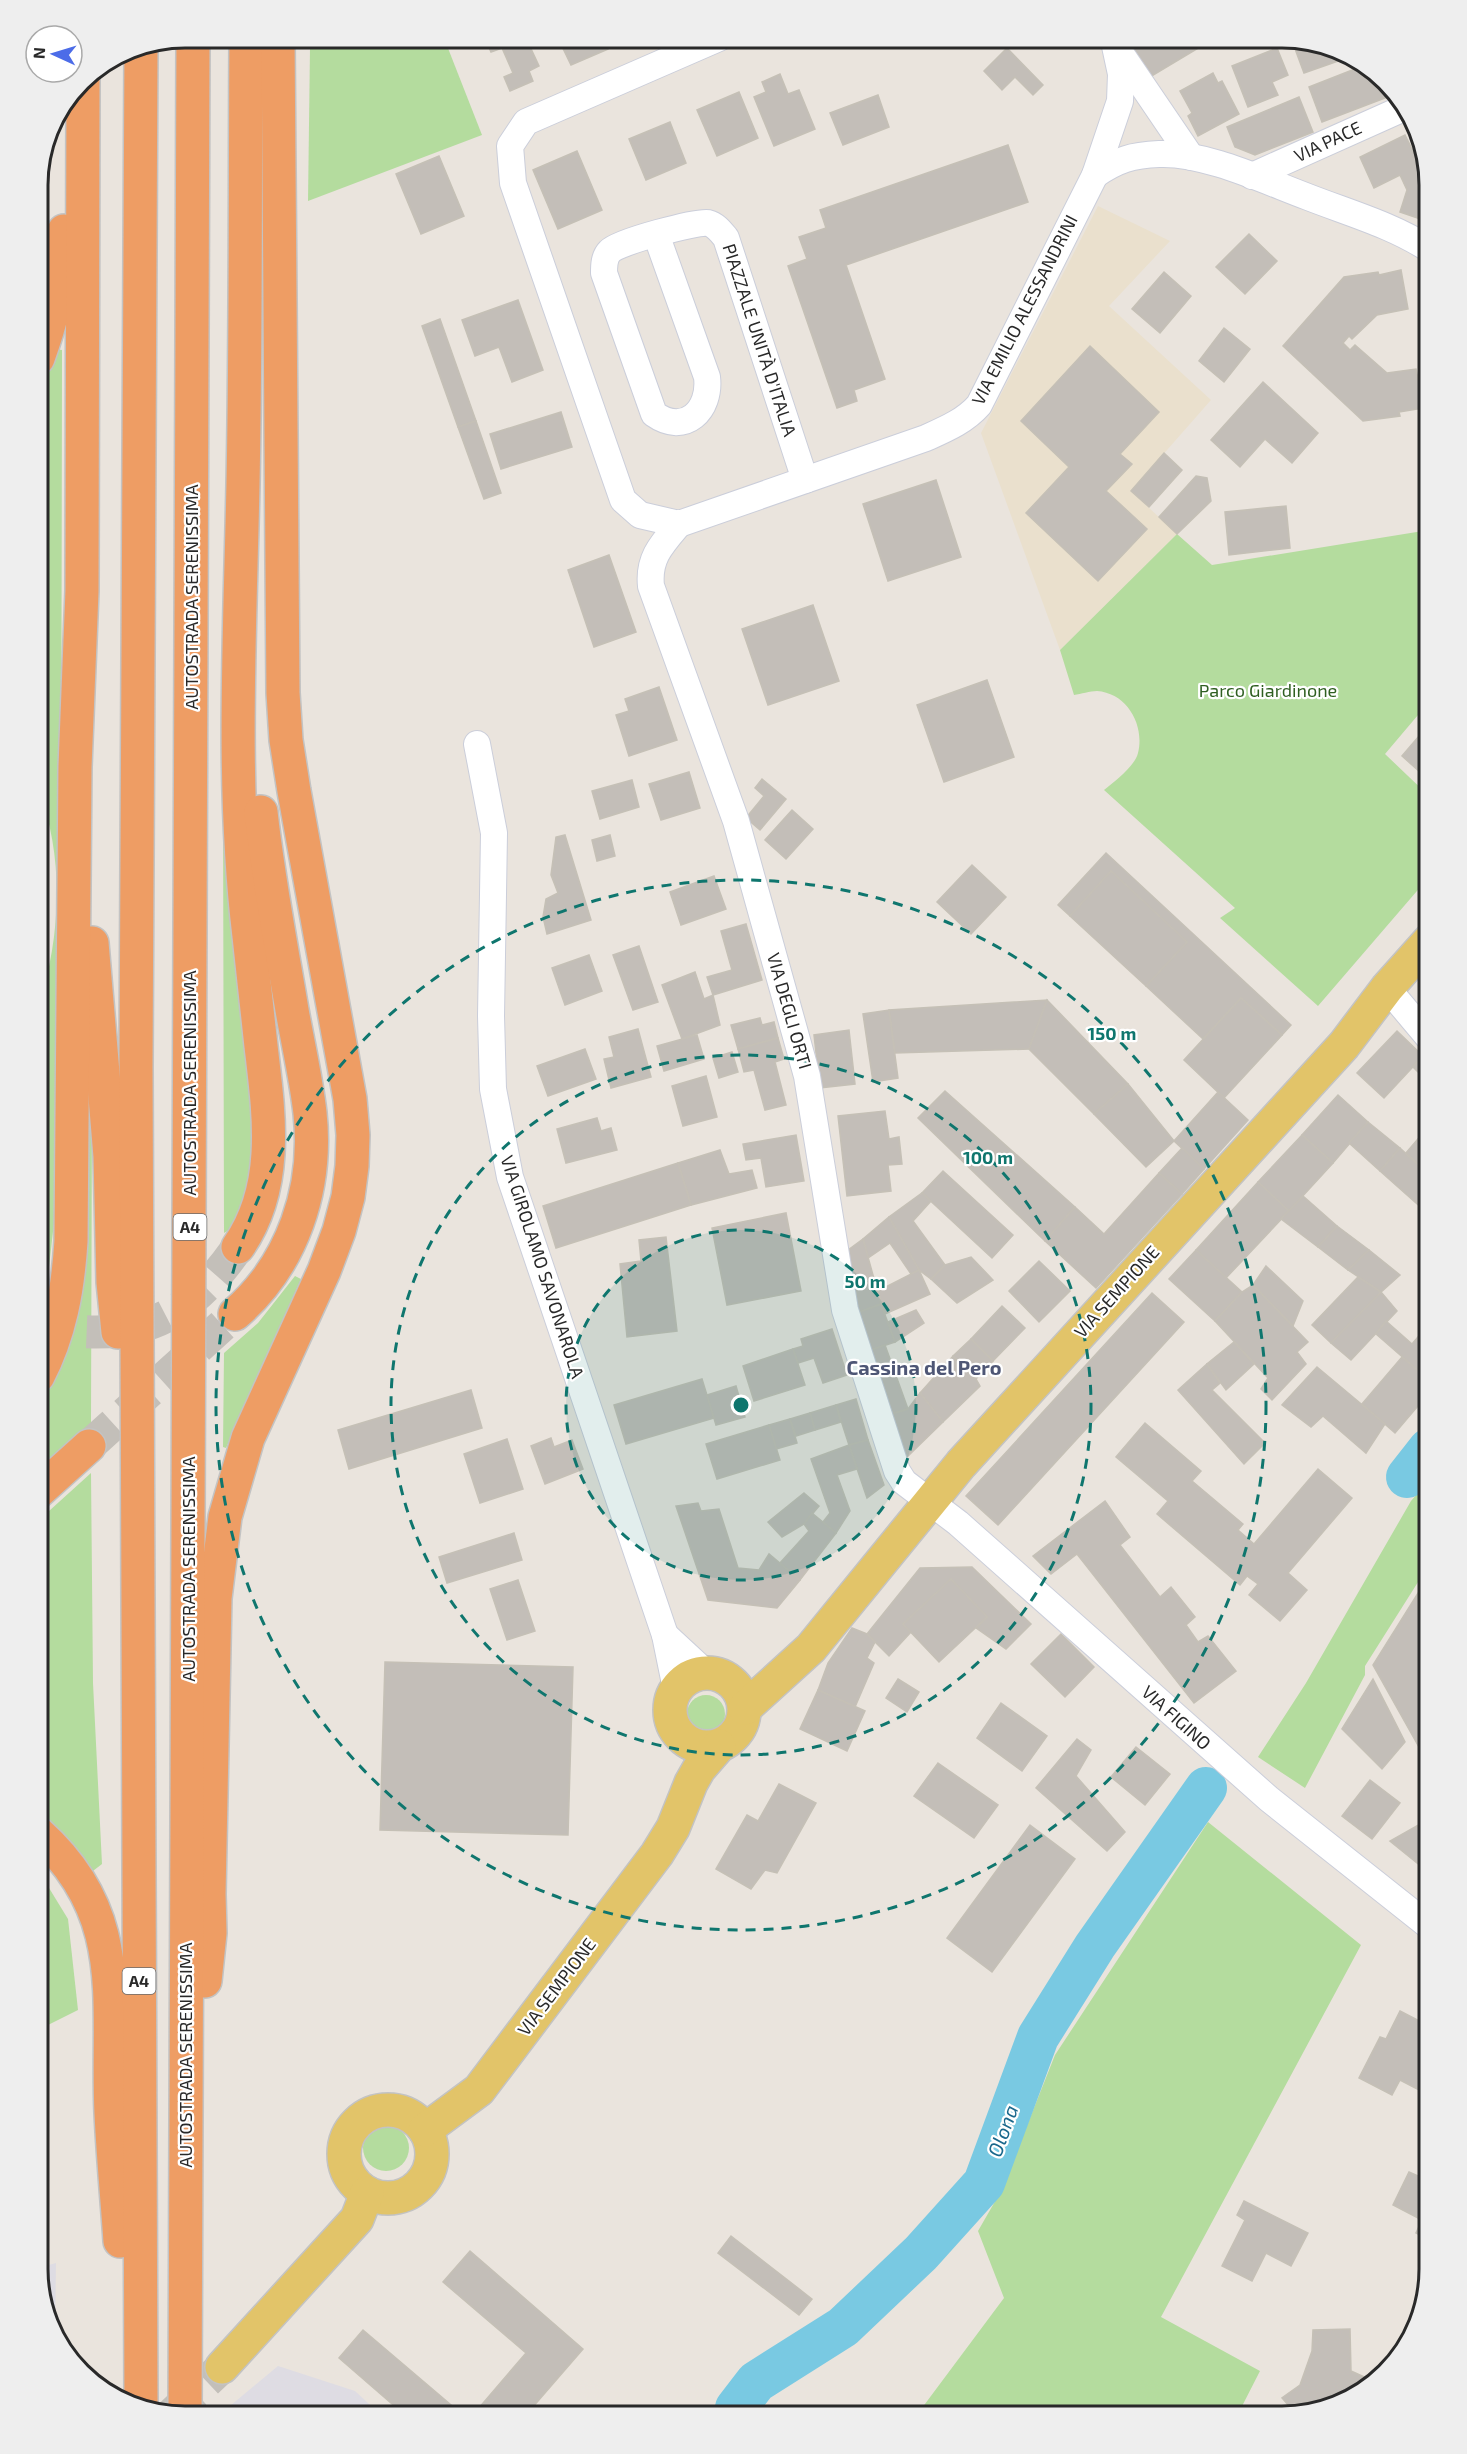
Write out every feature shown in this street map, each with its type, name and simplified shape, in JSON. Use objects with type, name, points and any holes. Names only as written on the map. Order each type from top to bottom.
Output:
[{"type":"highway","name":"AUTOSTRADA SERENISSIMA","points":[[185,2406],[193,48]]},
{"type":"highway","points":[[238,1247],[247,1235],[262,1196],[270,1136],[268,1100],[246,916],[239,779],[239,662],[245,414],[246,48]]},
{"type":"highway","name":"A4","points":[[186,2152],[210,1933],[215,1598],[225,1517],[248,1438],[324,1271],[339,1231],[348,1197],[354,1135],[350,1099],[286,740],[282,644],[278,48]]},
{"type":"highway","name":"A4","points":[[141,55],[136,1044],[141,2399]]},
{"type":"highway","points":[[83,94],[82,591],[90,920],[111,1156],[113,1282],[138,1558]]},
{"type":"highway","points":[[48,324],[61,269],[66,118]]},
{"type":"highway","points":[[235,1314],[255,1296],[284,1254],[302,1211],[311,1159],[310,1113],[268,867],[257,781],[251,693],[245,414]]},
{"type":"highway","points":[[48,1355],[64,1304],[71,1241],[75,767],[82,591]]},
{"type":"highway","points":[[48,1483],[89,1446]]},
{"type":"highway","points":[[48,1843],[77,1875],[98,1916],[105,1944],[110,1984],[111,2113],[133,2396]]},
{"type":"main road","name":"VIA SEMPIONE","points":[[745,1708],[811,1648],[961,1464],[1344,1044],[1387,988],[1419,953]]},
{"type":"main road","name":"VIA SEMPIONE","points":[[716,1675],[762,1671],[811,1648]]},
{"type":"main road","points":[[694,1675],[716,1675],[736,1686],[745,1708],[738,1731],[730,1740],[719,1746],[707,1748],[695,1745],[677,1732],[670,1710],[671,1699],[676,1689],[694,1675]]},
{"type":"main road","name":"VIA SEMPIONE","points":[[673,1828],[677,1732]]},
{"type":"main road","name":"VIA SEMPIONE","points":[[425,2130],[480,2090],[657,1854],[673,1828],[699,1769],[719,1746]]},
{"type":"main road","points":[[392,2110],[411,2117],[425,2130],[432,2155],[430,2168],[416,2189],[392,2198],[379,2197],[367,2193],[352,2179],[345,2161],[347,2141],[356,2124],[366,2116],[379,2111],[392,2110]]},
{"type":"main road","points":[[222,2367],[357,2219],[367,2193]]},
{"type":"street","points":[[679,524],[640,515],[623,500],[513,183],[510,146],[526,122],[696,48]]},
{"type":"street","name":"VIA EMILIO ALESSANDRINI","points":[[679,524],[926,438],[948,428],[979,405],[1095,175],[1120,101],[1121,74],[1114,48]]},
{"type":"street","points":[[1117,48],[1191,157]]},
{"type":"street","name":"VIA PACE","points":[[1252,176],[1397,111]]},
{"type":"street","points":[[1095,175],[1114,162],[1136,157],[1161,154],[1191,157],[1252,176],[1407,235],[1419,242]]},
{"type":"street","name":"PIAZZALE UNITÀ D'ITALIA","points":[[656,234],[706,377],[708,389],[706,403],[700,413],[687,421],[662,420],[654,414],[604,273],[605,259],[610,251],[619,244],[656,234],[698,223],[710,223],[726,238],[805,480]]},
{"type":"street","name":"VIA DEGLI ORTI","points":[[679,524],[655,553],[650,574],[651,586],[736,821],[807,1076],[841,1290],[857,1348],[897,1471],[904,1482],[930,1502]]},
{"type":"street","name":"VIA GIROLAMO SAVONAROLA","points":[[477,744],[494,833],[492,1089],[510,1177],[665,1635],[676,1689]]},
{"type":"street","points":[[1387,988],[1419,1025]]},
{"type":"street","name":"VIA FIGINO","points":[[930,1502],[958,1523],[1269,1799],[1419,1917]]},
{"type":"street","name":"VIA GIROLAMO SAVONAROLA","points":[[665,1635],[716,1675]]},
{"type":"shaded area","points":[[1098,206],[1170,241],[1109,306],[1211,400],[1131,491],[1177,534],[1060,650],[981,433]]},
{"type":"shaded area","points":[[56,2263],[55,2314],[48,2278],[48,2265]]},
{"type":"shaded area","points":[[278,2366],[355,2391],[371,2406],[230,2406]]},
{"type":"green space","points":[[310,48],[448,48],[482,135],[308,201]]},
{"type":"green space","points":[[54,349],[62,350],[61,914],[55,1214],[48,1276],[48,972],[57,898],[53,842],[48,820],[48,366]]},
{"type":"green space","name":"Parco Giardinone","points":[[1419,532],[1419,714],[1385,754],[1419,786],[1419,889],[1318,1006],[1220,918],[1235,908],[1104,790],[1124,773],[1136,758],[1139,732],[1136,722],[1125,704],[1108,693],[1094,691],[1074,695],[1060,650],[1177,534],[1212,565]]},
{"type":"green space","points":[[223,791],[256,1133],[252,1173],[245,1203],[233,1227],[224,1233]]},
{"type":"green space","points":[[85,1068],[92,1099],[91,1424],[48,1463],[48,1359]]},
{"type":"green space","points":[[295,1276],[301,1279],[226,1448],[223,1447],[224,1353],[258,1323]]},
{"type":"green space","points":[[91,1473],[93,1683],[102,1864],[89,1874],[48,1825],[48,1512]]},
{"type":"green space","points":[[1419,1492],[1419,1580],[1365,1666],[1365,1675],[1305,1788],[1258,1757],[1306,1683],[1411,1501]]},
{"type":"green space","points":[[706,1695],[719,1701],[725,1714],[719,1727],[706,1733],[693,1727],[687,1714],[693,1701]]},
{"type":"green space","points":[[1208,1822],[1361,1945],[1161,2317],[1260,2371],[1242,2406],[923,2406],[1004,2298],[978,2231],[1001,2191],[1055,2055]]},
{"type":"green space","points":[[48,1886],[68,1919],[78,2010],[48,2025]]},
{"type":"green space","points":[[386,2125],[395,2126],[403,2131],[408,2139],[408,2157],[403,2165],[395,2170],[386,2171],[377,2170],[369,2165],[364,2157],[363,2148],[364,2139],[369,2131],[377,2126]]},
{"type":"building","points":[[489,48],[502,48],[491,52]]},
{"type":"building","points":[[502,48],[531,48],[539,66],[529,71],[533,81],[510,91],[504,77],[513,73]]},
{"type":"building","points":[[563,48],[608,49],[571,65]]},
{"type":"building","points":[[1007,48],[1043,85],[1033,95],[1015,77],[1002,90],[984,71]]},
{"type":"building","points":[[1134,48],[1198,48],[1150,77]]},
{"type":"building","points":[[1277,48],[1288,75],[1272,82],[1278,95],[1248,107],[1232,66]]},
{"type":"building","points":[[1295,49],[1326,55],[1339,61],[1304,73]]},
{"type":"building","points":[[1355,69],[1387,97],[1322,122],[1309,87]]},
{"type":"building","points":[[1213,73],[1218,83],[1222,81],[1239,114],[1198,136],[1188,116],[1192,113],[1180,91]]},
{"type":"building","points":[[780,74],[788,94],[799,90],[815,129],[774,146],[754,97],[766,92],[762,82]]},
{"type":"building","points":[[739,92],[758,138],[717,156],[697,110]]},
{"type":"building","points":[[878,95],[889,127],[843,145],[830,113]]},
{"type":"building","points":[[1299,97],[1313,132],[1255,155],[1235,147],[1227,127]]},
{"type":"building","points":[[670,122],[686,163],[646,180],[629,139]]},
{"type":"building","points":[[1405,135],[1415,155],[1418,167],[1419,219],[1400,212],[1407,190],[1400,175],[1374,188],[1360,157]]},
{"type":"building","points":[[1008,145],[1028,202],[846,265],[885,379],[854,390],[857,401],[837,408],[788,266],[807,259],[799,237],[826,228],[820,210]]},
{"type":"building","points":[[577,151],[602,210],[558,229],[533,170]]},
{"type":"building","points":[[439,156],[464,216],[421,234],[396,174]]},
{"type":"building","points":[[1249,234],[1277,261],[1245,294],[1216,267]]},
{"type":"building","points":[[1401,270],[1408,309],[1377,315],[1352,339],[1349,336],[1343,343],[1350,350],[1355,345],[1387,373],[1416,369],[1419,384],[1419,409],[1399,412],[1400,416],[1363,421],[1283,346],[1344,277],[1378,272],[1379,275]]},
{"type":"building","points":[[1164,272],[1191,296],[1160,333],[1132,309]]},
{"type":"building","points":[[518,300],[543,370],[512,382],[499,347],[475,356],[462,320]]},
{"type":"building","points":[[440,319],[476,421],[458,427],[422,326]]},
{"type":"building","points":[[1224,328],[1250,349],[1224,382],[1199,361]]},
{"type":"building","points":[[1090,346],[1159,412],[1120,454],[1132,464],[1106,491],[1147,529],[1098,581],[1026,513],[1069,467],[1021,421]]},
{"type":"building","points":[[1263,382],[1318,433],[1292,463],[1265,439],[1240,467],[1211,440]]},
{"type":"building","points":[[561,412],[572,447],[501,469],[490,434]]},
{"type":"building","points":[[476,421],[501,493],[484,499],[458,427]]},
{"type":"building","points":[[1164,453],[1182,470],[1149,507],[1131,491]]},
{"type":"building","points":[[1196,476],[1207,478],[1211,501],[1177,534],[1159,517]]},
{"type":"building","points":[[936,480],[961,557],[888,581],[863,504]]},
{"type":"building","points":[[1286,506],[1290,548],[1229,555],[1225,512]]},
{"type":"building","points":[[609,555],[636,632],[594,647],[568,570]]},
{"type":"building","points":[[813,605],[839,681],[768,705],[742,629]]},
{"type":"building","points":[[987,680],[1014,757],[944,782],[917,705]]},
{"type":"building","points":[[659,687],[677,740],[629,756],[616,715],[629,711],[625,699]]},
{"type":"building","points":[[1419,736],[1419,771],[1402,756]]},
{"type":"building","points":[[689,772],[700,808],[661,820],[649,784]]},
{"type":"building","points":[[762,779],[786,799],[760,830],[746,818],[764,796],[755,788]]},
{"type":"building","points":[[632,780],[639,807],[600,819],[592,791]]},
{"type":"building","points":[[792,810],[813,829],[786,859],[765,840]]},
{"type":"building","points":[[565,835],[591,920],[547,934],[543,917],[546,899],[558,893],[551,875],[556,837]]},
{"type":"building","points":[[610,835],[615,856],[597,861],[592,840]]},
{"type":"building","points":[[1106,853],[1291,1025],[1282,1035],[1241,998],[1203,1039],[1146,986],[1187,942],[1111,871],[1070,916],[1058,905]]},
{"type":"building","points":[[972,865],[1006,897],[971,934],[937,902]]},
{"type":"building","points":[[1111,871],[1187,942],[1146,986],[1070,916]]},
{"type":"building","points":[[714,876],[726,909],[681,925],[670,892]]},
{"type":"building","points":[[746,924],[762,980],[713,995],[707,977],[732,970],[721,931]]},
{"type":"building","points":[[639,946],[658,1002],[633,1010],[613,955]]},
{"type":"building","points":[[589,955],[602,991],[565,1005],[552,968]]},
{"type":"building","points":[[695,972],[704,999],[713,995],[720,1025],[682,1039],[662,985]]},
{"type":"building","points":[[1241,998],[1282,1035],[1224,1098],[1184,1060]]},
{"type":"building","points":[[1047,1000],[1029,1049],[895,1053],[889,1010]]},
{"type":"building","points":[[1047,1000],[1128,1084],[1094,1114],[1029,1049]]},
{"type":"building","points":[[889,1010],[898,1078],[873,1082],[863,1014]]},
{"type":"building","points":[[760,1018],[762,1025],[774,1022],[778,1038],[738,1049],[731,1025]]},
{"type":"building","points":[[638,1029],[651,1077],[611,1088],[604,1059],[614,1057],[609,1037]]},
{"type":"building","points":[[849,1030],[855,1084],[820,1088],[814,1035]]},
{"type":"building","points":[[1397,1031],[1419,1052],[1419,1060],[1384,1098],[1357,1073]]},
{"type":"building","points":[[697,1035],[704,1059],[664,1071],[657,1046]]},
{"type":"building","points":[[778,1038],[784,1059],[775,1062],[786,1105],[765,1110],[754,1070],[744,1072],[738,1049]]},
{"type":"building","points":[[585,1049],[596,1079],[548,1096],[537,1066]]},
{"type":"building","points":[[732,1052],[738,1072],[719,1078],[713,1058]]},
{"type":"building","points":[[1419,1060],[1419,1073],[1413,1067]]},
{"type":"building","points":[[706,1076],[717,1117],[683,1126],[672,1086]]},
{"type":"building","points":[[1128,1084],[1174,1141],[1146,1167],[1094,1114]]},
{"type":"building","points":[[945,1091],[1075,1207],[1045,1241],[918,1118]]},
{"type":"building","points":[[1218,1092],[1248,1120],[1204,1169],[1174,1141]]},
{"type":"building","points":[[1338,1095],[1368,1122],[1333,1163],[1302,1135]]},
{"type":"building","points":[[885,1111],[889,1139],[899,1137],[902,1164],[888,1165],[891,1191],[847,1196],[838,1116]]},
{"type":"building","points":[[597,1118],[601,1131],[611,1128],[617,1150],[566,1163],[557,1129]]},
{"type":"building","points":[[1368,1122],[1400,1148],[1380,1171],[1349,1143]]},
{"type":"building","points":[[796,1135],[804,1181],[766,1187],[761,1158],[746,1160],[743,1144]]},
{"type":"building","points":[[1302,1135],[1333,1163],[1289,1211],[1258,1182]]},
{"type":"building","points":[[1419,1138],[1419,1165],[1406,1153]]},
{"type":"building","points":[[1182,1148],[1204,1169],[1182,1194],[1159,1173]]},
{"type":"building","points":[[1400,1148],[1419,1166],[1419,1206],[1380,1171]]},
{"type":"building","points":[[720,1150],[729,1174],[752,1170],[757,1188],[691,1205],[678,1163]]},
{"type":"building","points":[[678,1163],[691,1205],[556,1248],[543,1206]]},
{"type":"building","points":[[943,1171],[1013,1235],[992,1258],[922,1193]]},
{"type":"building","points":[[1159,1173],[1182,1194],[1096,1288],[1045,1241],[1075,1207],[1104,1234]]},
{"type":"building","points":[[1258,1182],[1289,1211],[1226,1278],[1196,1250]]},
{"type":"building","points":[[922,1193],[931,1201],[913,1221],[945,1265],[931,1279],[919,1270],[889,1217]]},
{"type":"building","points":[[1303,1196],[1337,1226],[1318,1247],[1281,1219]]},
{"type":"building","points":[[786,1213],[801,1291],[727,1305],[712,1228]]},
{"type":"building","points":[[889,1217],[919,1270],[911,1274],[890,1243],[868,1258],[863,1239]]},
{"type":"building","points":[[1337,1226],[1369,1250],[1348,1270],[1318,1247]]},
{"type":"building","points":[[666,1237],[677,1331],[627,1337],[620,1264],[641,1261],[639,1240]]},
{"type":"building","points":[[863,1239],[881,1304],[857,1313],[844,1253]]},
{"type":"building","points":[[1196,1250],[1242,1292],[1215,1321],[1169,1279]]},
{"type":"building","points":[[1369,1250],[1400,1275],[1381,1292],[1348,1270]]},
{"type":"building","points":[[971,1257],[993,1280],[957,1303],[931,1279],[945,1265]]},
{"type":"building","points":[[1039,1261],[1070,1291],[1039,1322],[1009,1291]]},
{"type":"building","points":[[1266,1266],[1303,1301],[1293,1326],[1253,1285]]},
{"type":"building","points":[[919,1270],[930,1294],[885,1314],[878,1291]]},
{"type":"building","points":[[1358,1277],[1381,1292],[1331,1343],[1312,1325]]},
{"type":"building","points":[[1253,1285],[1308,1342],[1297,1352],[1306,1364],[1272,1400],[1261,1389],[1268,1378],[1215,1321],[1242,1292]]},
{"type":"building","points":[[1381,1292],[1397,1311],[1351,1360],[1331,1343]]},
{"type":"building","points":[[1152,1293],[1184,1322],[998,1525],[966,1496]]},
{"type":"building","points":[[881,1304],[895,1342],[871,1350],[857,1313]]},
{"type":"building","points":[[1002,1306],[1025,1328],[993,1361],[971,1339]]},
{"type":"building","points":[[916,1310],[924,1323],[895,1342],[888,1322]]},
{"type":"building","points":[[1386,1321],[1412,1344],[1419,1336],[1419,1371],[1376,1334]]},
{"type":"building","points":[[832,1329],[847,1375],[823,1383],[814,1358],[798,1363],[793,1349],[803,1346],[801,1339]]},
{"type":"building","points":[[971,1339],[993,1361],[976,1379],[953,1356]]},
{"type":"building","points":[[1234,1342],[1254,1364],[1226,1390],[1207,1364]]},
{"type":"building","points":[[885,1345],[908,1409],[888,1415],[871,1350]]},
{"type":"building","points":[[793,1349],[805,1385],[754,1401],[743,1366]]},
{"type":"building","points":[[953,1356],[980,1386],[943,1422],[920,1393]]},
{"type":"building","points":[[1402,1357],[1419,1371],[1419,1405],[1395,1433],[1362,1404]]},
{"type":"building","points":[[1207,1364],[1220,1383],[1212,1390],[1265,1443],[1244,1464],[1178,1390]]},
{"type":"building","points":[[1317,1367],[1385,1424],[1366,1453],[1323,1416],[1311,1427],[1282,1405]]},
{"type":"building","points":[[702,1379],[714,1418],[626,1444],[614,1405]]},
{"type":"building","points":[[736,1386],[745,1417],[716,1425],[707,1395]]},
{"type":"building","points":[[471,1390],[482,1428],[349,1469],[338,1430]]},
{"type":"building","points":[[920,1393],[943,1422],[905,1459],[888,1415],[908,1409]]},
{"type":"building","points":[[856,1399],[868,1440],[849,1445],[836,1405]]},
{"type":"building","points":[[836,1405],[841,1422],[815,1430],[810,1413]]},
{"type":"building","points":[[810,1413],[815,1430],[796,1436],[790,1419]]},
{"type":"building","points":[[790,1419],[797,1443],[776,1449],[769,1425]]},
{"type":"building","points":[[1145,1423],[1201,1471],[1192,1481],[1243,1524],[1238,1530],[1254,1544],[1318,1469],[1352,1498],[1288,1573],[1307,1590],[1280,1621],[1249,1595],[1258,1584],[1247,1576],[1240,1585],[1157,1514],[1168,1501],[1116,1457]]},
{"type":"building","points":[[769,1425],[780,1460],[717,1479],[706,1444]]},
{"type":"building","points":[[551,1438],[554,1447],[572,1440],[583,1469],[545,1484],[531,1446]]},
{"type":"building","points":[[507,1439],[523,1489],[480,1503],[464,1454]]},
{"type":"building","points":[[868,1440],[884,1485],[867,1498],[849,1445]]},
{"type":"building","points":[[849,1445],[857,1469],[837,1475],[850,1511],[836,1533],[823,1522],[830,1513],[811,1459]]},
{"type":"building","points":[[804,1493],[819,1506],[804,1524],[782,1537],[768,1522]]},
{"type":"building","points":[[1105,1501],[1130,1537],[1120,1545],[1160,1597],[1171,1587],[1195,1617],[1186,1625],[1198,1642],[1208,1636],[1236,1671],[1194,1703],[1077,1554],[1051,1574],[1033,1556]]},
{"type":"building","points":[[698,1503],[701,1511],[719,1509],[738,1568],[759,1570],[769,1554],[800,1580],[777,1608],[708,1600],[676,1506]]},
{"type":"building","points":[[812,1513],[836,1533],[800,1580],[780,1563],[809,1531],[804,1524]]},
{"type":"building","points":[[514,1533],[522,1560],[447,1583],[439,1557]]},
{"type":"building","points":[[972,1567],[1031,1624],[1006,1649],[976,1628],[987,1617],[951,1579],[903,1624],[911,1632],[889,1656],[867,1634],[920,1568]]},
{"type":"building","points":[[951,1579],[987,1617],[939,1662],[903,1624]]},
{"type":"building","points":[[518,1580],[535,1631],[507,1640],[490,1589]]},
{"type":"building","points":[[1419,1592],[1419,1747],[1373,1665]]},
{"type":"building","points":[[852,1628],[867,1634],[875,1642],[867,1658],[874,1663],[855,1707],[818,1690],[828,1663]]},
{"type":"building","points":[[1061,1634],[1094,1667],[1065,1697],[1031,1664]]},
{"type":"building","points":[[385,1662],[573,1667],[568,1835],[380,1830]]},
{"type":"building","points":[[898,1679],[919,1692],[907,1712],[886,1698]]},
{"type":"building","points":[[1373,1679],[1405,1742],[1382,1769],[1342,1729]]},
{"type":"building","points":[[818,1690],[865,1711],[847,1751],[800,1729]]},
{"type":"building","points":[[1001,1703],[1047,1736],[1022,1771],[977,1738]]},
{"type":"building","points":[[1077,1739],[1091,1750],[1076,1776],[1125,1832],[1107,1851],[1036,1788]]},
{"type":"building","points":[[1136,1747],[1170,1774],[1145,1805],[1111,1777]]},
{"type":"building","points":[[938,1763],[998,1805],[974,1838],[914,1796]]},
{"type":"building","points":[[1370,1780],[1400,1803],[1372,1839],[1342,1816]]},
{"type":"building","points":[[779,1784],[816,1803],[777,1873],[765,1870],[751,1889],[716,1869],[747,1815],[758,1821]]},
{"type":"building","points":[[1030,1825],[1075,1859],[992,1972],[947,1938]]},
{"type":"building","points":[[1419,1825],[1419,1865],[1390,1841]]},
{"type":"building","points":[[1400,2011],[1419,2021],[1419,2090],[1400,2080],[1392,2095],[1359,2078],[1380,2037],[1386,2039]]},
{"type":"building","points":[[1409,2172],[1419,2176],[1419,2218],[1393,2205]]},
{"type":"building","points":[[1244,2201],[1308,2233],[1291,2266],[1266,2253],[1252,2281],[1222,2266],[1245,2220],[1237,2215]]},
{"type":"building","points":[[731,2236],[812,2299],[799,2315],[718,2253]]},
{"type":"building","points":[[470,2251],[583,2349],[534,2406],[481,2406],[526,2353],[443,2282]]},
{"type":"building","points":[[1350,2329],[1351,2371],[1365,2377],[1334,2396],[1289,2406],[1282,2398],[1300,2385],[1312,2351],[1313,2330]]},
{"type":"building","points":[[363,2330],[452,2406],[394,2406],[339,2358]]},
{"type":"waterway","name":"Olona","points":[[1407,1477],[1419,1462]]},
{"type":"waterway","name":"Olona","points":[[738,2406],[756,2382],[843,2327],[921,2253],[984,2183],[1038,2037],[1095,1946],[1206,1788]]},
{"type":"tunnel","points":[[48,1328],[101,1332],[128,1329],[152,1322],[175,1311],[197,1295],[238,1247]]},
{"type":"tunnel","points":[[89,1446],[235,1314]]},
{"type":"tunnel","points":[[181,2406],[222,2367]]},
{"type":"district","name":"Cassina del Pero","points":[[924,1368]]}]
